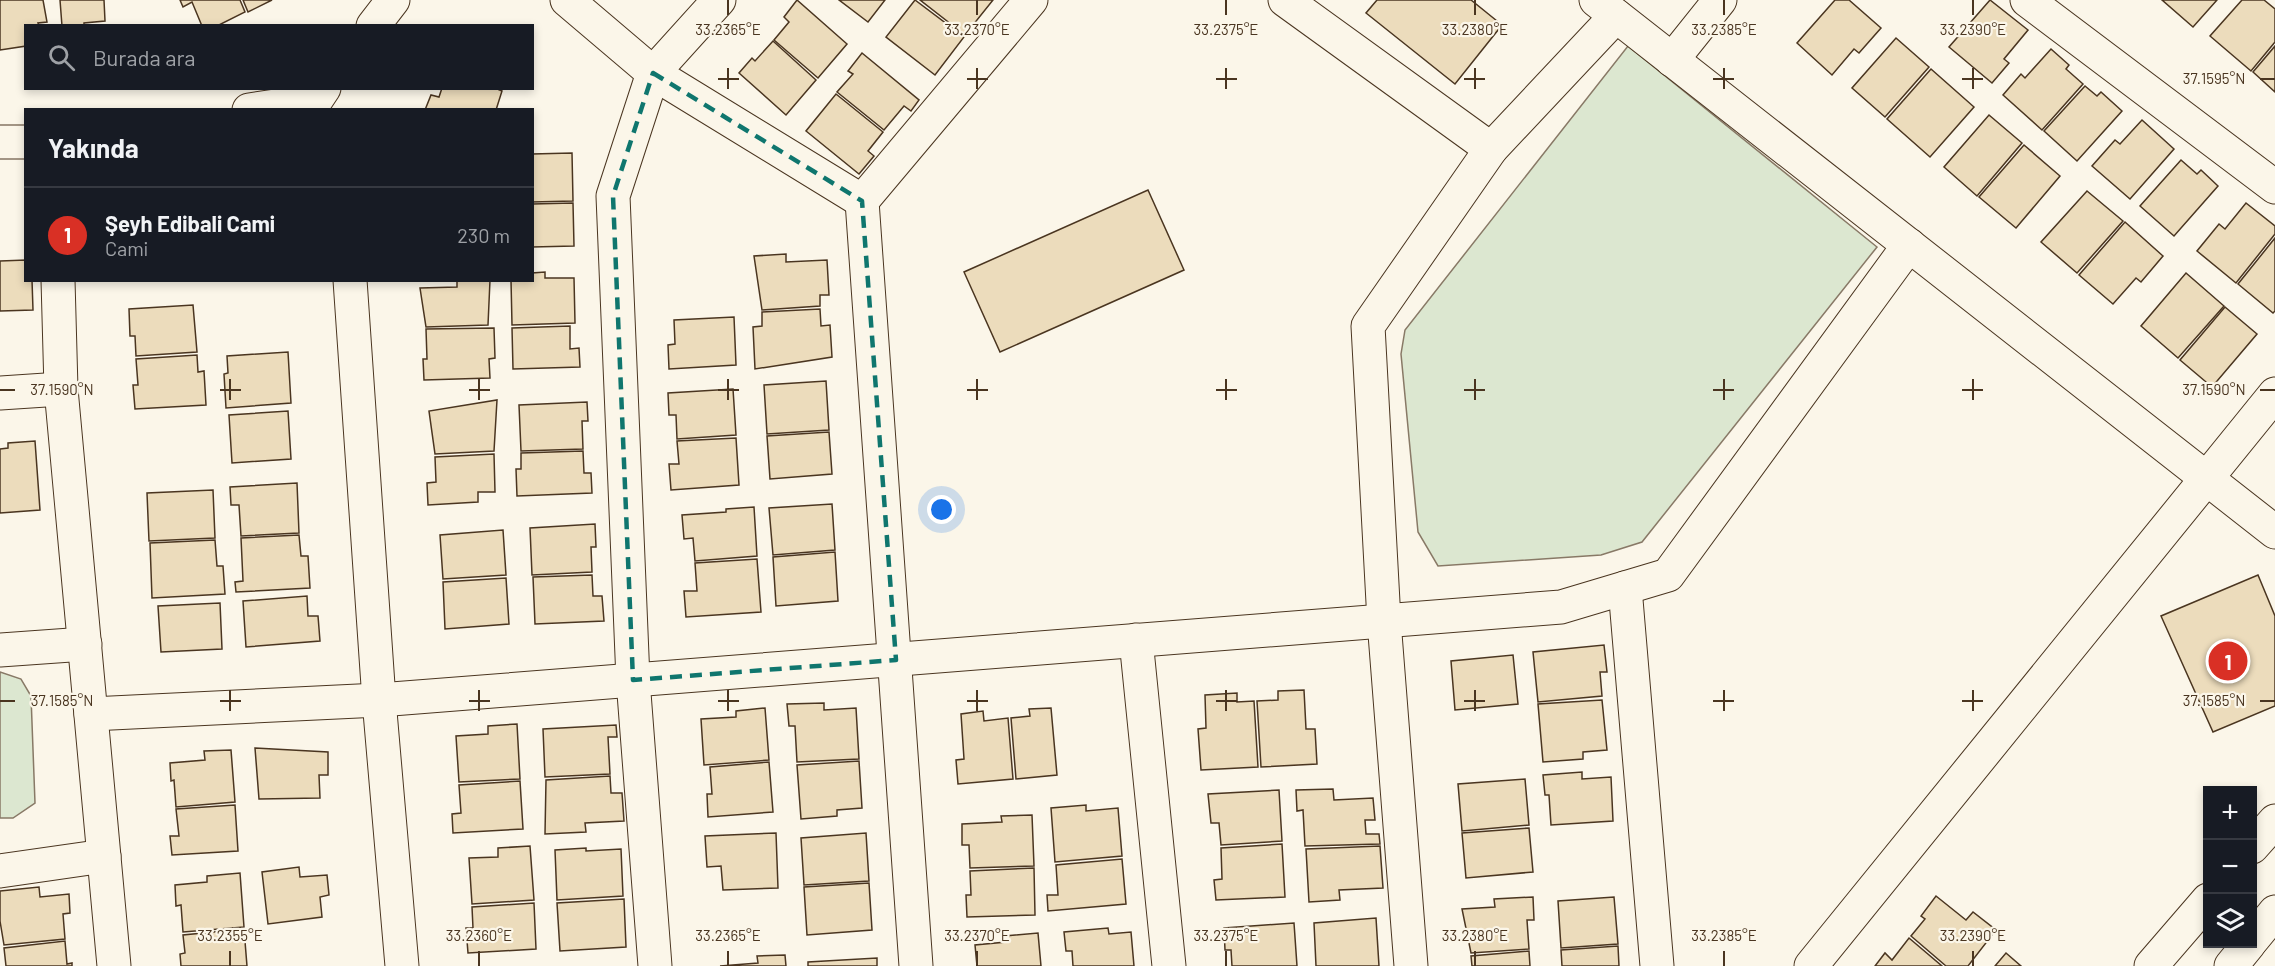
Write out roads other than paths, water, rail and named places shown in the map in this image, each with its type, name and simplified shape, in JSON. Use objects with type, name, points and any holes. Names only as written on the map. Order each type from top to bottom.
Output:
[{"type":"street","points":[[375,24],[393,0]]},
{"type":"street","points":[[567,0],[653,73],[862,201]]},
{"type":"street","points":[[655,966],[633,680],[613,196],[653,73],[718,0]]},
{"type":"street","points":[[916,966],[862,201],[1031,0]]},
{"type":"street","points":[[1285,0],[1491,149]]},
{"type":"street","points":[[1672,60],[1720,0]]},
{"type":"street","points":[[2027,0],[2275,187]]},
{"type":"street","points":[[1411,966],[1384,621],[1368,326],[1491,149],[1606,8],[2275,532]]},
{"type":"street","points":[[262,108],[320,99]]},
{"type":"street","points":[[0,142],[24,142]]},
{"type":"street","points":[[91,714],[379,700],[1561,608],[1668,575],[1909,245]]},
{"type":"street","points":[[58,282],[61,388],[114,966]]},
{"type":"street","points":[[350,282],[379,700],[402,966]]},
{"type":"street","points":[[0,393],[61,388]]},
{"type":"street","points":[[1811,966],[2275,394]]},
{"type":"street","points":[[1625,588],[1657,966]]},
{"type":"street","points":[[1136,640],[1169,966]]},
{"type":"street","points":[[0,650],[85,644]]},
{"type":"street","points":[[2257,842],[2275,821]]},
{"type":"street","points":[[0,871],[104,856]]},
{"type":"street","points":[[2151,966],[2203,906]]},
{"type":"street","points":[[2257,935],[2275,912]]},
{"type":"street","points":[[2231,966],[2246,948]]},
{"type":"place","name":"Şeyh Edibali Cami","points":[[2228,661]]}]
